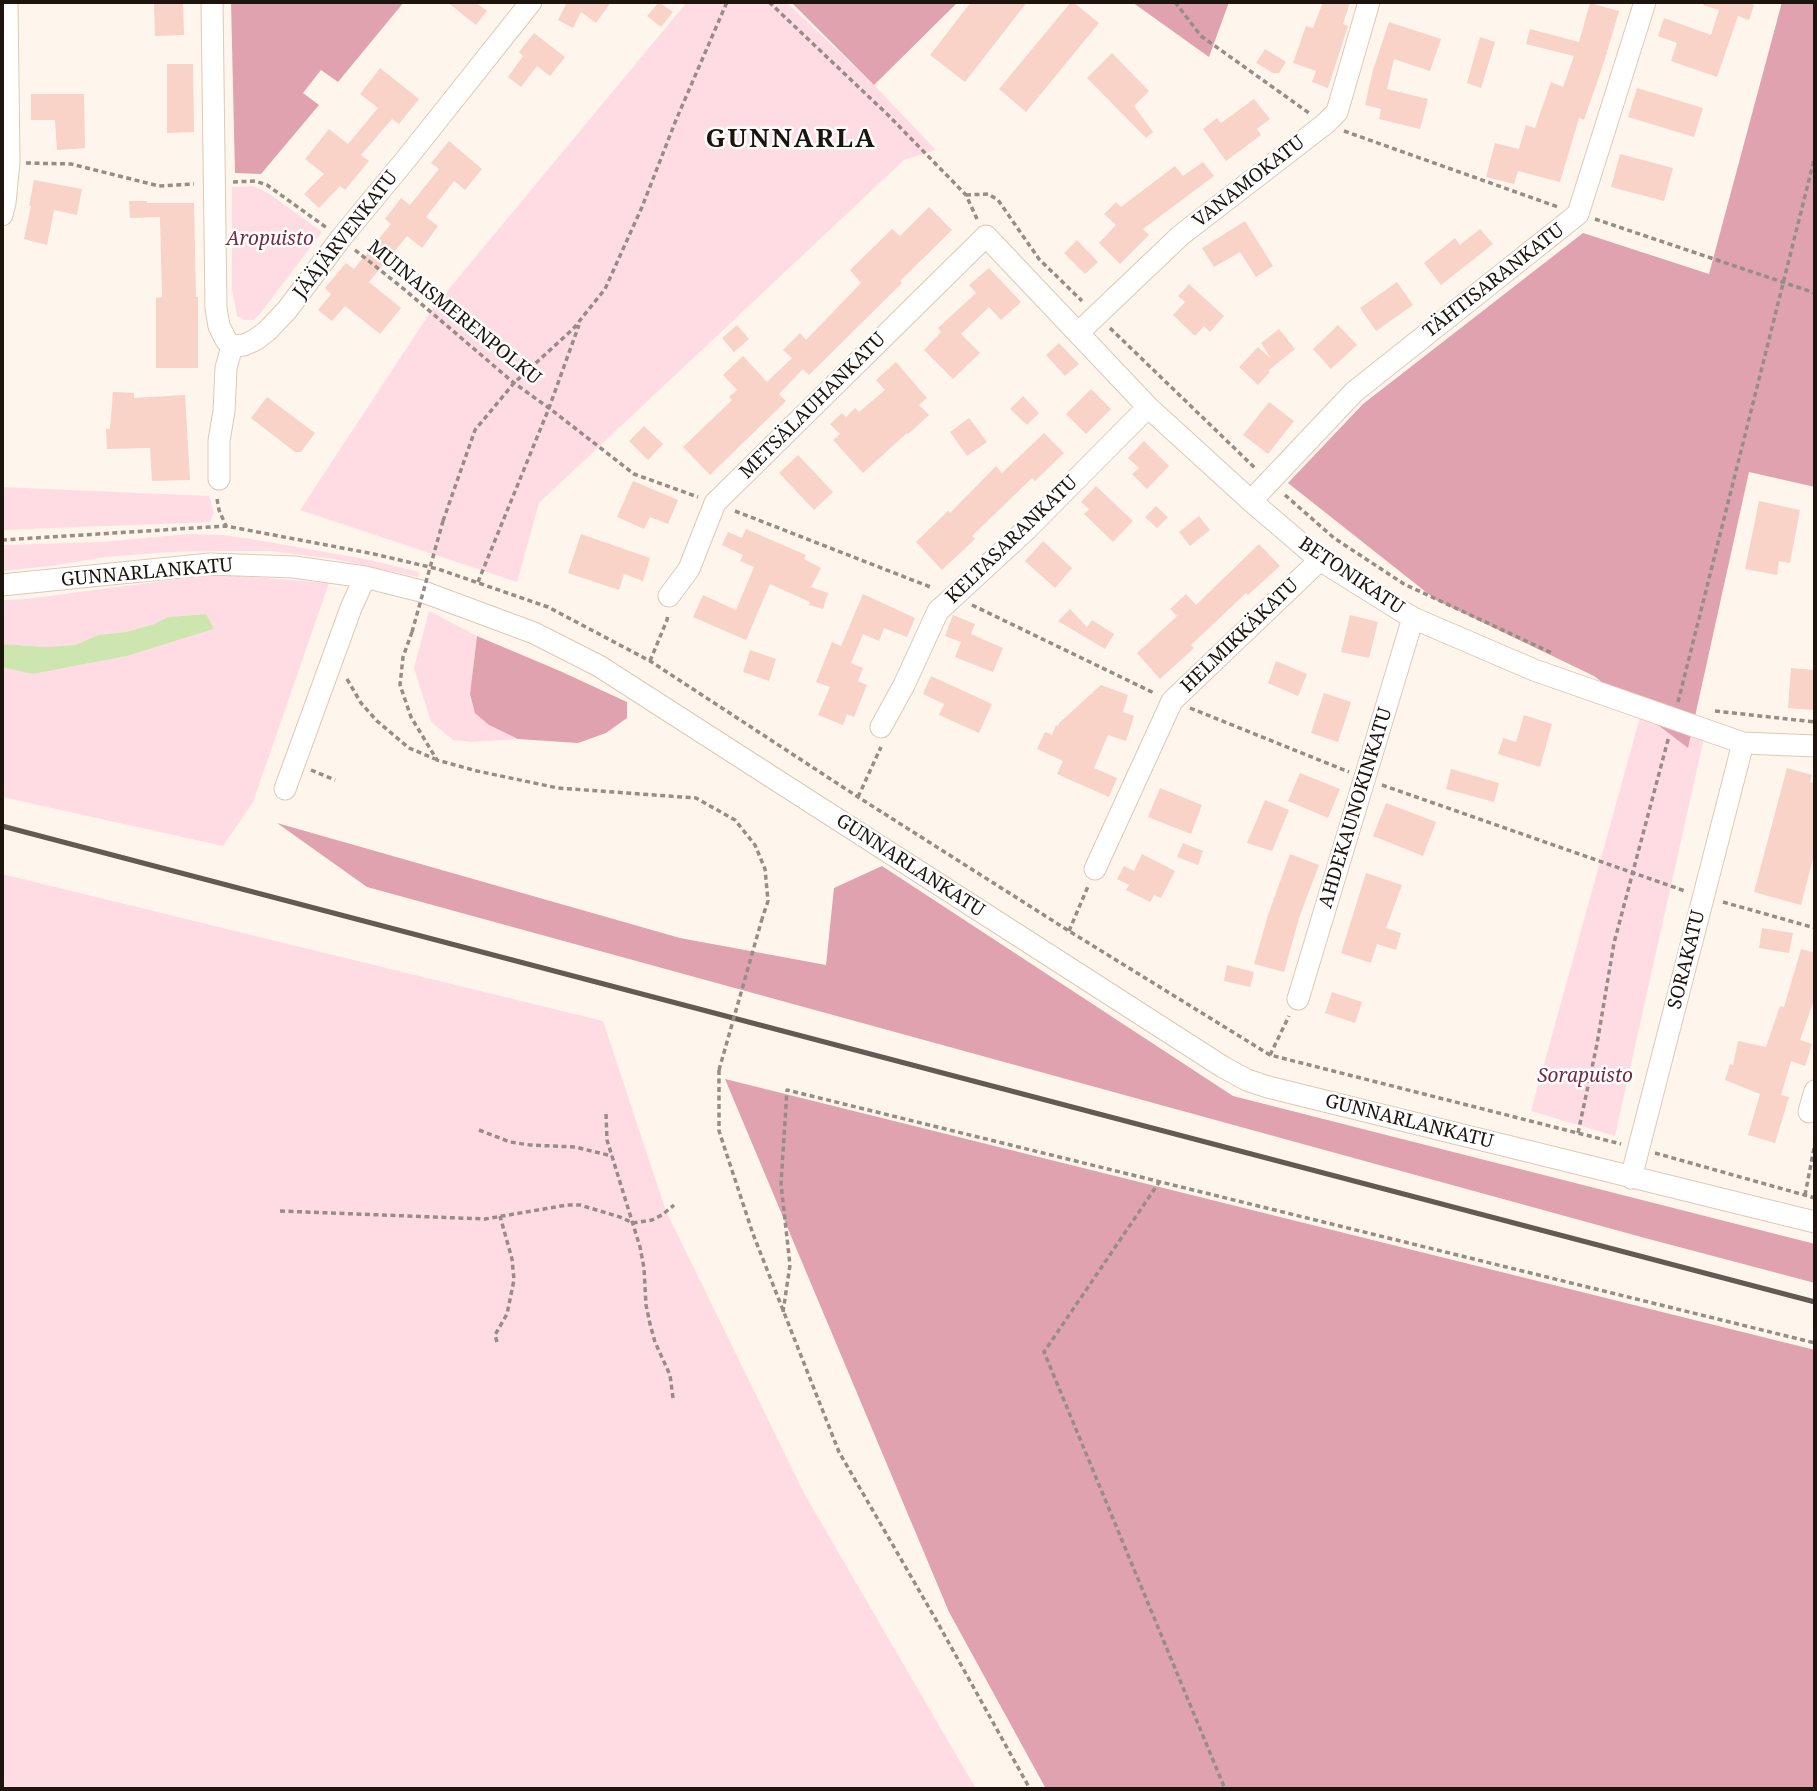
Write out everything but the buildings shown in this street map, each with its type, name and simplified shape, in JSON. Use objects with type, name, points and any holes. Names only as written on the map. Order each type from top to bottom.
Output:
[{"type":"street","points":[[2,215],[9,162],[7,2]]},
{"type":"street","points":[[212,2],[216,308],[219,326],[232,346],[226,368],[219,479]]},
{"type":"street","name":"JÄÄJÄRVENKATU","points":[[232,346],[244,345],[267,331],[287,310],[341,238],[531,2]]},
{"type":"street","name":"VANAMOKATU","points":[[1078,333],[1181,235],[1337,112],[1370,2]]},
{"type":"street","name":"TÄHTISARANKATU","points":[[1251,501],[1354,393],[1578,214],[1645,2]]},
{"type":"street","name":"BETONIKATU","points":[[986,236],[1148,407],[1251,501],[1320,560],[1413,618],[1534,670],[1743,743],[1815,746]]},
{"type":"street","name":"METSÄLAUHANKATU","points":[[669,596],[689,569],[715,503],[986,236]]},
{"type":"street","name":"KELTASARANKATU","points":[[881,727],[904,685],[938,611],[1027,529],[1148,407]]},
{"type":"street","name":"HELMIKKÄKATU","points":[[1095,870],[1172,701],[1320,560]]},
{"type":"street","name":"GUNNARLANKATU","points":[[2,585],[210,564],[294,567],[365,576],[421,591],[534,633],[598,666],[1247,1080],[1815,1222]]},
{"type":"street","points":[[285,789],[365,576]]},
{"type":"street","name":"AHDEKAUNOKINKATU","points":[[1298,999],[1413,618]]},
{"type":"street","name":"SORAKATU","points":[[1631,1178],[1743,743]]},
{"type":"street","points":[[1808,1112],[1815,1091]]},
{"type":"path","points":[[437,760],[411,717],[400,685],[403,657],[443,521],[475,430],[514,383],[573,329],[605,289],[727,2]]},
{"type":"path","points":[[769,2],[888,115],[966,195],[986,236]]},
{"type":"path","points":[[1175,2],[1201,36],[1325,124]]},
{"type":"path","points":[[1578,1133],[1614,943],[1674,719],[1815,156]]},
{"type":"path","name":"MUINAISMERENPOLKU","points":[[9,162],[71,164],[159,186],[255,181],[267,186],[341,238],[514,383],[634,474],[954,597],[1172,701],[1365,779],[1703,897],[1815,928]]},
{"type":"path","points":[[966,195],[988,194],[998,200],[1039,259],[1269,482],[1334,538],[1404,584],[1555,654]]},
{"type":"path","points":[[478,583],[550,408],[580,320]]},
{"type":"path","points":[[2,540],[226,526],[216,495],[219,479]]},
{"type":"path","points":[[669,596],[667,621],[650,661],[858,797],[1270,1055],[1639,1149],[1815,1198]]},
{"type":"path","points":[[334,656],[361,703],[377,721],[410,748],[437,760],[477,771],[558,788],[696,798],[735,820],[755,845],[765,869],[768,901],[719,1070],[719,1131],[753,1234],[839,1452],[1030,1789]]},
{"type":"path","points":[[1710,710],[1815,722]]},
{"type":"path","points":[[858,797],[881,747],[881,727]]},
{"type":"path","points":[[295,763],[335,780]]},
{"type":"path","points":[[1069,931],[1095,870]]},
{"type":"path","points":[[1270,1055],[1298,999]]},
{"type":"path","points":[[783,1312],[790,1265],[781,1184],[787,1090],[1815,1343]]},
{"type":"path","points":[[606,1114],[607,1140],[644,1268],[650,1324],[670,1375],[673,1398]]},
{"type":"path","points":[[479,1130],[510,1142],[575,1147],[612,1156]]},
{"type":"path","points":[[1805,1195],[1815,1143]]},
{"type":"path","points":[[1160,1181],[1044,1352],[1225,1789]]},
{"type":"path","points":[[281,1211],[485,1219],[580,1205],[633,1223],[652,1220],[674,1205]]},
{"type":"path","points":[[497,1342],[495,1335],[507,1314],[514,1280],[512,1259],[500,1216]]},
{"type":"green space","points":[[687,2],[786,2],[874,85],[936,150],[904,160],[539,503],[517,582],[300,510],[433,308]]},
{"type":"green space","name":"Aropuisto","points":[[253,186],[268,193],[322,232],[260,314],[254,320],[244,320],[237,316],[232,290],[232,187]]},
{"type":"green space","points":[[2,487],[209,496],[214,513],[210,522],[2,530]]},
{"type":"green space","points":[[188,534],[224,535],[269,542],[370,560],[419,572],[418,577],[334,559],[271,551],[168,552],[2,571],[2,545],[103,542]]},
{"type":"green space","points":[[216,574],[329,583],[253,802],[223,846],[2,797],[2,667],[32,673],[127,656],[214,629],[205,614],[168,617],[126,632],[98,635],[75,645],[47,647],[2,644],[2,600]]},
{"type":"green space","points":[[429,611],[477,636],[470,694],[489,725],[518,739],[471,742],[453,740],[431,722],[414,668]]},
{"type":"green space","name":"Sorapuisto","points":[[1640,717],[1704,738],[1615,1136],[1531,1111]]},
{"type":"green space","points":[[2,874],[603,1021],[666,1211],[805,1495],[976,1789],[2,1789]]},
{"type":"shaded area","points":[[231,2],[404,2],[338,82],[321,70],[303,93],[319,105],[261,174],[235,173]]},
{"type":"shaded area","points":[[791,2],[958,2],[874,85]]},
{"type":"shaded area","points":[[1132,2],[1229,2],[1209,57]]},
{"type":"shaded area","points":[[1782,2],[1815,2],[1815,487],[1749,472],[1688,748],[1594,676],[1436,600],[1288,483],[1363,404],[1583,233],[1709,274]]},
{"type":"shaded area","points":[[206,614],[214,629],[127,656],[32,674],[2,667],[2,644],[47,647],[75,645],[98,635],[126,632],[168,617]]},
{"type":"shaded area","points":[[477,636],[627,702],[627,718],[606,733],[578,743],[518,739],[489,725],[475,713],[470,694]]},
{"type":"shaded area","points":[[277,823],[680,938],[826,965],[834,888],[882,866],[1233,1096],[1815,1244],[1815,1283],[367,887]]},
{"type":"shaded area","points":[[725,1079],[1815,1350],[1815,1789],[1046,1789],[949,1612]]},
{"type":"railway","points":[[2,826],[1815,1302]]},
{"type":"district","name":"GUNNARLA","points":[[791,140]]}]
